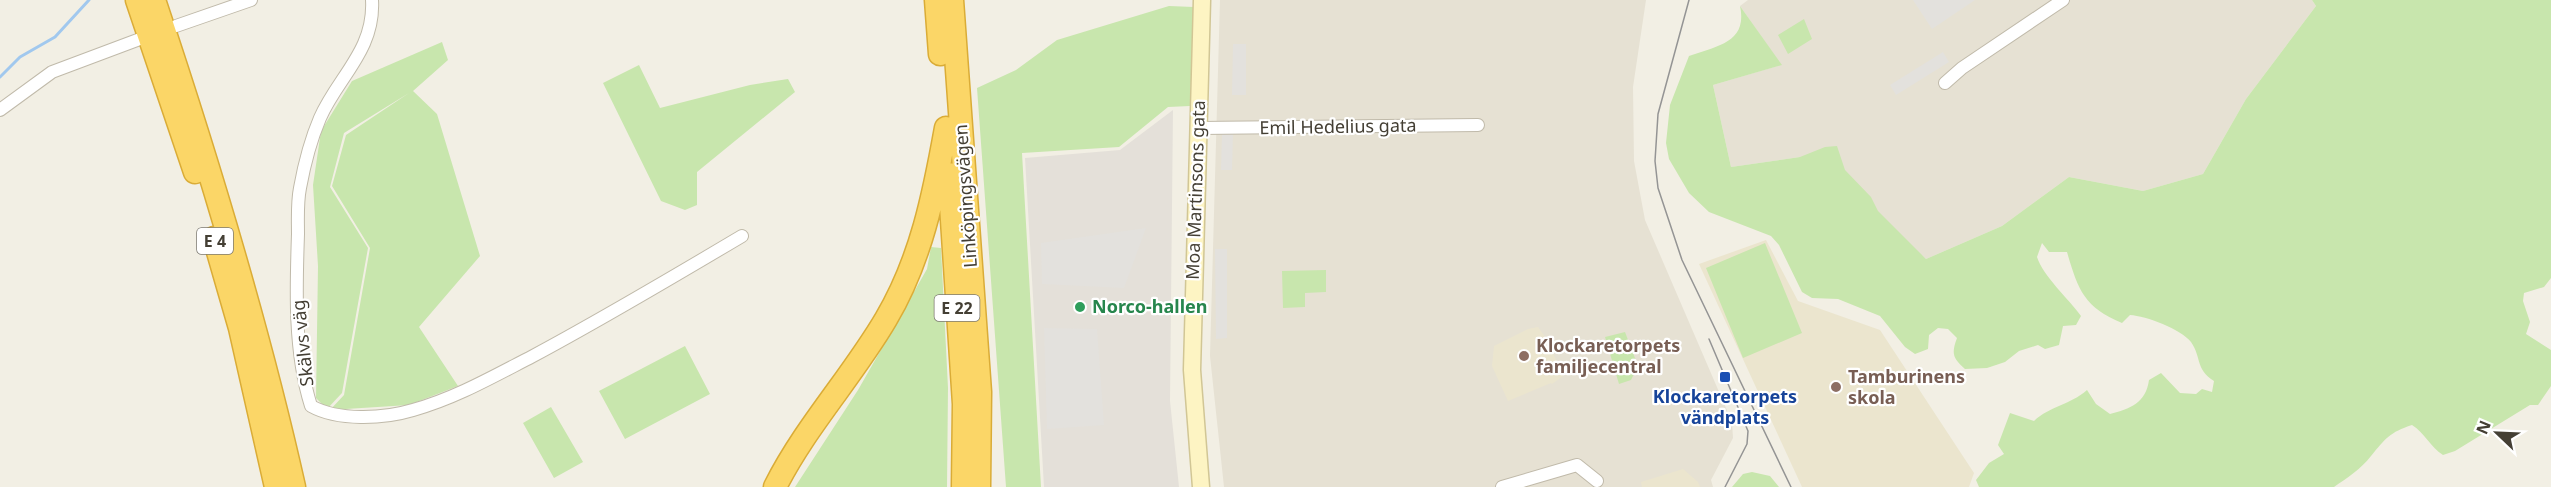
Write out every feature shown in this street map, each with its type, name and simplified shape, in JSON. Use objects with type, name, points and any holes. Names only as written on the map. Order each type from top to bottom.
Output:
[{"type":"highway","name":"E 4","points":[[137,0],[206,206],[240,328],[276,487]]},
{"type":"highway","name":"E 4","points":[[154,0],[223,212],[257,333],[294,487]]},
{"type":"highway","name":"Linköpingsvägen","points":[[936,0],[946,128]]},
{"type":"highway","name":"Linköpingsvägen","points":[[952,0],[980,392]]},
{"type":"highway","points":[[775,487],[801,442],[873,340],[900,295],[931,208],[946,128]]},
{"type":"highway","name":"E 22","points":[[946,128],[964,404],[963,487]]},
{"type":"highway","points":[[980,392],[990,440],[992,487]]},
{"type":"highway","name":"E 22","points":[[979,487],[980,392]]},
{"type":"street","points":[[176,26],[251,0]]},
{"type":"street","name":"Skälvs väg","points":[[372,0],[373,13],[362,53],[333,93],[319,120],[299,189],[297,285],[303,379],[311,406],[326,414],[376,416],[412,411],[466,391],[608,316],[742,236]]},
{"type":"street","name":"Moa Martinsons gata","points":[[1201,487],[1192,370],[1203,0]]},
{"type":"street","points":[[1946,83],[1962,68],[2063,0]]},
{"type":"street","points":[[0,110],[52,72],[140,39]]},
{"type":"street","name":"Emil Hedelius gata","points":[[1198,128],[1478,125]]},
{"type":"street","points":[[1502,487],[1577,465],[1597,481]]},
{"type":"shaded area","points":[[1220,0],[1646,0],[1633,87],[1634,161],[1645,220],[1732,422],[1733,438],[1711,480],[1713,487],[1224,487],[1210,356]]},
{"type":"shaded area","points":[[1748,0],[2312,0],[2316,6],[2246,99],[2203,174],[2143,191],[2069,177],[2002,226],[1926,259],[1800,157],[1731,167],[1713,85],[1781,65],[1740,6]]},
{"type":"shaded area","points":[[1913,0],[1975,0],[1932,29]]},
{"type":"shaded area","points":[[1233,44],[1246,44],[1246,95],[1232,95]]},
{"type":"shaded area","points":[[1943,52],[1949,62],[1896,95],[1890,85]]},
{"type":"shaded area","points":[[1173,110],[1170,401],[1179,487],[1044,487],[1025,158],[1120,150]]},
{"type":"shaded area","points":[[1222,133],[1233,133],[1232,170],[1221,170]]},
{"type":"shaded area","points":[[1146,228],[1124,288],[1042,284],[1041,243]]},
{"type":"shaded area","name":"Tamburinens skola","points":[[1766,240],[1798,301],[1880,330],[1974,473],[1969,487],[1802,487],[1699,264]]},
{"type":"shaded area","points":[[1215,249],[1227,249],[1227,338],[1216,339]]},
{"type":"shaded area","name":"Klockaretorpets familjecentral","points":[[1538,327],[1548,341],[1563,376],[1552,384],[1508,401],[1492,366],[1494,346],[1528,329]]},
{"type":"shaded area","points":[[1044,328],[1097,329],[1104,425],[1047,429]]},
{"type":"shaded area","points":[[1683,469],[1698,482],[1700,487],[1642,487],[1641,482]]},
{"type":"green space","points":[[2312,0],[2551,0],[2551,278],[2544,287],[2524,293],[2523,301],[2530,322],[2526,334],[2551,350],[2551,386],[2538,405],[2530,405],[2455,451],[2443,455],[2412,425],[2398,430],[2384,441],[2367,461],[2334,487],[1979,487],[1976,480],[1989,463],[2004,454],[1998,445],[2010,413],[2034,421],[2087,390],[2096,404],[2110,414],[2124,410],[2141,400],[2149,380],[2161,373],[2180,393],[2196,394],[2202,389],[2212,392],[2214,381],[2201,368],[2191,342],[2180,332],[2137,316],[2130,315],[2122,323],[2109,317],[2084,296],[2067,252],[2049,252],[2042,243],[2037,257],[2040,264],[2081,316],[2076,325],[2063,326],[2059,345],[2045,349],[2038,345],[2019,351],[2005,362],[1987,368],[1965,369],[1954,355],[1957,338],[1948,329],[1938,328],[1929,335],[1928,349],[1915,354],[1905,347],[1880,316],[1838,299],[1812,298],[1802,292],[1779,245],[1771,236],[1709,212],[1689,193],[1669,159],[1666,143],[1670,105],[1689,56],[1728,41],[1739,28],[1740,6],[1782,65],[1713,85],[1731,167],[1800,157],[1825,147],[1837,146],[1845,170],[1871,197],[1878,211],[1926,259],[2002,226],[2069,177],[2143,191],[2203,174],[2246,99],[2316,6]]},
{"type":"green space","points":[[1169,6],[1194,7],[1190,106],[1168,107],[1119,147],[1022,153],[1041,487],[1006,487],[977,88],[1016,70],[1057,40]]},
{"type":"green space","points":[[1804,19],[1812,39],[1788,54],[1778,35]]},
{"type":"green space","points":[[442,42],[448,60],[413,91],[437,114],[480,256],[419,327],[458,386],[409,405],[330,410],[344,395],[370,248],[332,186],[346,135],[409,93],[344,133],[330,187],[368,248],[342,393],[327,409],[316,398],[318,266],[313,185],[321,131],[352,81]]},
{"type":"green space","points":[[639,65],[660,108],[750,85],[788,79],[795,92],[697,172],[697,205],[685,210],[661,201],[603,83]]},
{"type":"green space","points":[[1765,243],[1802,333],[1743,358],[1706,268]]},
{"type":"green space","points":[[931,247],[941,248],[948,388],[947,487],[795,487],[858,390],[927,269]]},
{"type":"green space","points":[[1326,270],[1326,292],[1305,293],[1305,307],[1283,308],[1282,271]]},
{"type":"green space","points":[[1625,332],[1638,366],[1631,380],[1619,384],[1605,337]]},
{"type":"green space","points":[[685,346],[710,394],[625,439],[599,391]]},
{"type":"green space","points":[[551,407],[583,462],[554,478],[523,423]]},
{"type":"green space","points":[[1752,472],[1770,476],[1779,487],[1732,487],[1743,474]]},
{"type":"waterway","points":[[0,77],[20,57],[55,37],[89,0]]},
{"type":"tram line","points":[[1689,0],[1658,114],[1655,161],[1658,188],[1682,260],[1791,487]]},
{"type":"tram line","points":[[1709,339],[1748,431],[1747,444],[1725,487]]},
{"type":"place","name":"Norco-hallen","points":[[1080,307]]},
{"type":"place","name":"Klockaretorpets familjecentral","points":[[1524,356]]},
{"type":"place","name":"Klockaretorpets vändplats","points":[[1725,377]]},
{"type":"place","name":"Tamburinens skola","points":[[1836,387]]}]
